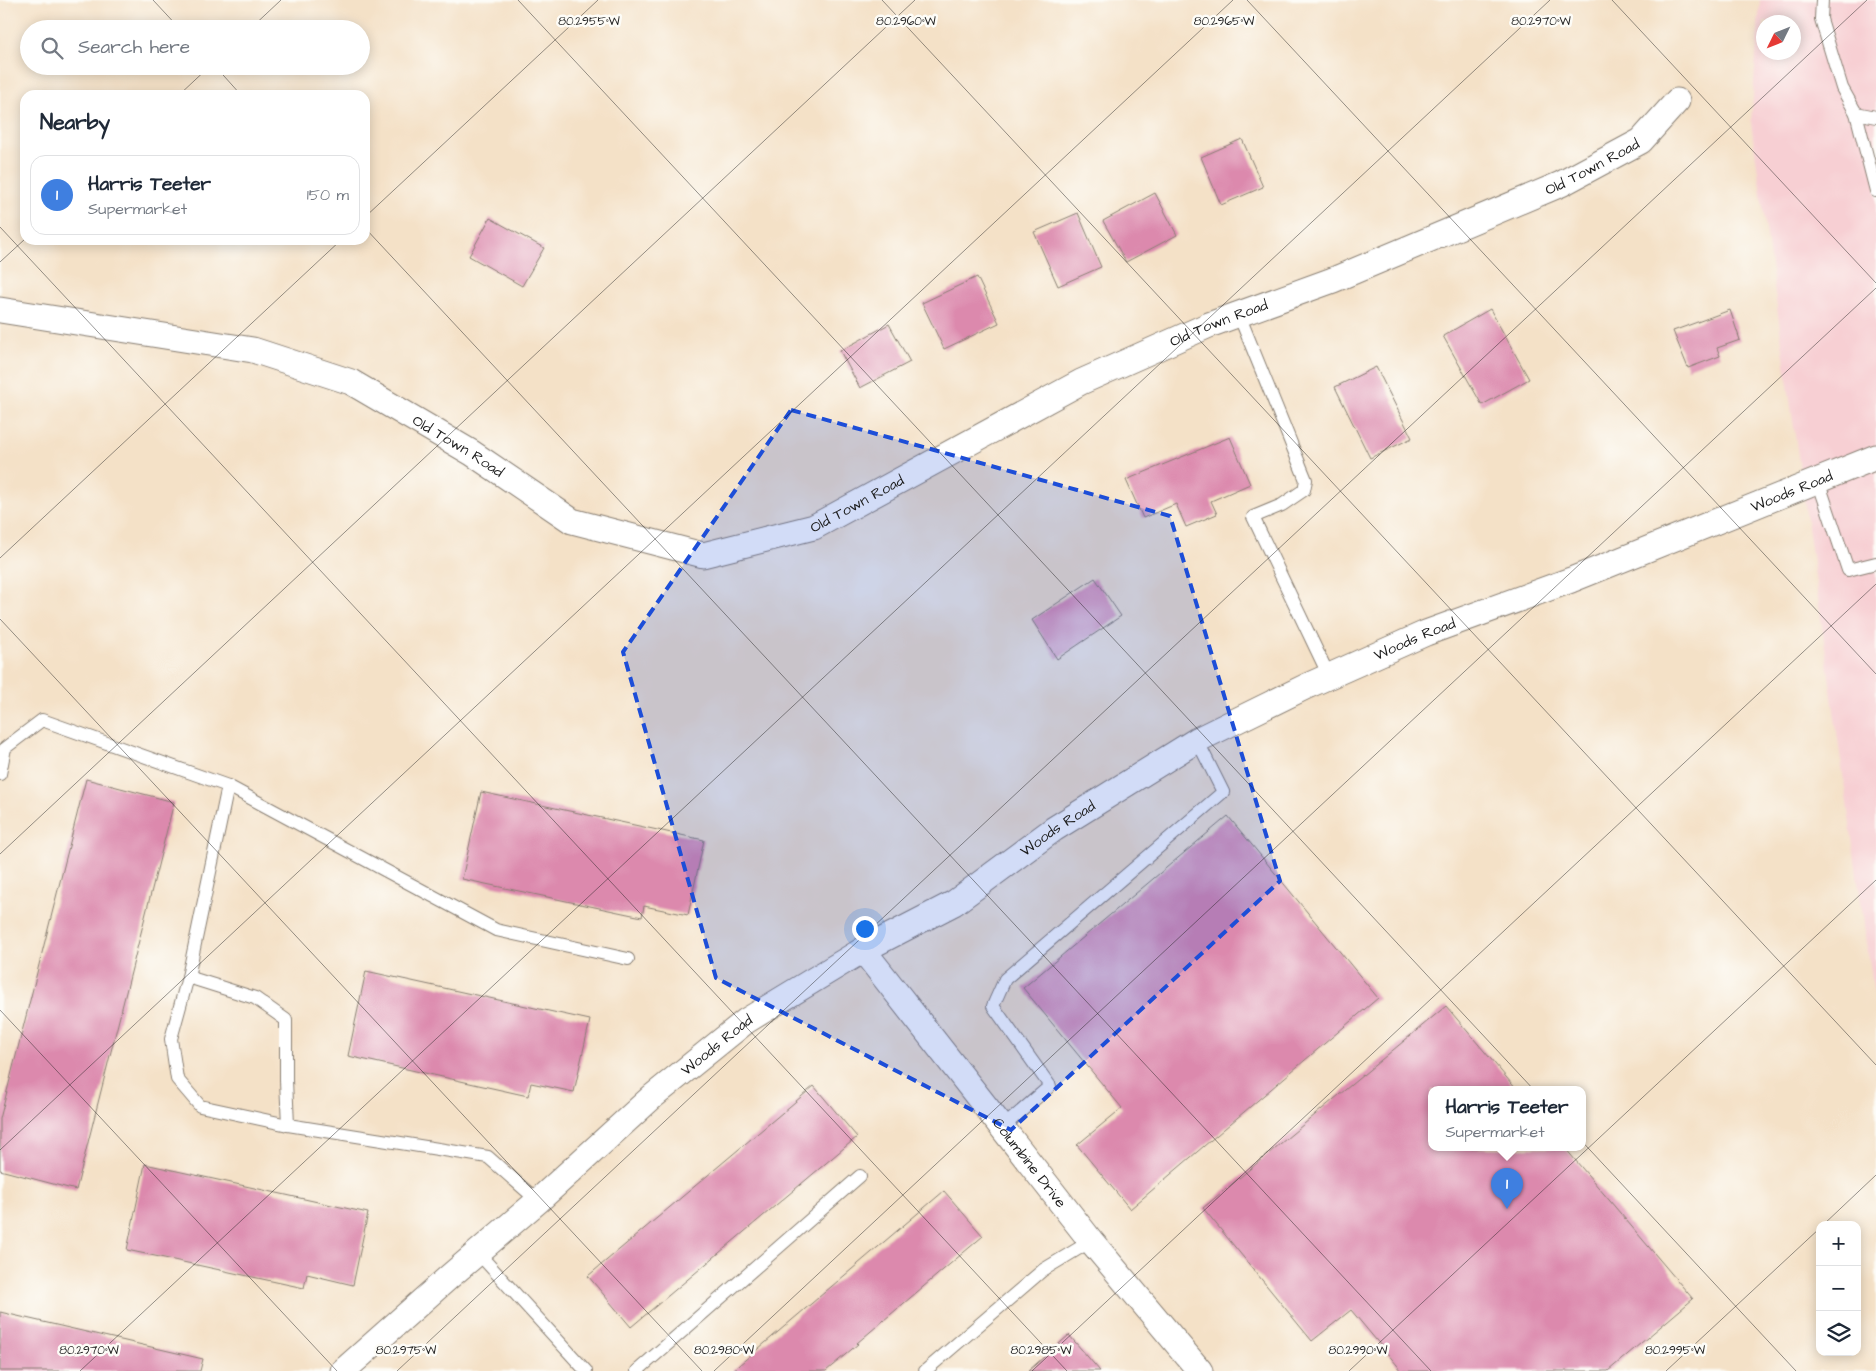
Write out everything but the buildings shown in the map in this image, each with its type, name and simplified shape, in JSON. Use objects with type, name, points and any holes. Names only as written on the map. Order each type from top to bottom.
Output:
[{"type":"street","name":"Old Town Road","points":[[0,310],[253,350],[350,382],[472,453],[572,522],[703,555],[814,527],[1081,382],[1209,326],[1342,276],[1561,184],[1641,141],[1677,101]]},
{"type":"street","name":"Woods Road","points":[[351,1369],[652,1098],[746,1021],[863,950],[954,903],[1054,829],[1197,740],[1329,676],[1426,633],[1571,580],[1876,457]]},
{"type":"street","name":"Columbine Drive","points":[[863,950],[1091,1241],[1200,1371]]},
{"type":"lane","points":[[1822,0],[1821,19],[1842,88],[1856,113],[1876,191]]},
{"type":"lane","points":[[1856,113],[1876,117]]},
{"type":"lane","points":[[1239,315],[1306,480],[1304,490],[1282,505],[1254,517],[1329,676]]},
{"type":"lane","points":[[1818,481],[1848,570],[1876,563]]},
{"type":"lane","points":[[0,774],[5,748],[42,720],[228,786],[496,930],[628,959]]},
{"type":"lane","points":[[1003,1127],[1050,1086],[993,1006],[1005,979],[1223,792],[1197,740]]},
{"type":"lane","points":[[228,786],[188,977],[171,1039],[177,1079],[200,1106],[288,1125],[488,1157],[538,1201]]},
{"type":"lane","points":[[188,977],[255,998],[286,1020],[288,1125]]},
{"type":"lane","points":[[637,1371],[860,1176]]},
{"type":"lane","points":[[926,1371],[1043,1270],[1091,1241]]},
{"type":"lane","points":[[478,1253],[586,1371]]},
{"type":"highlighted area","points":[[791,410],[1170,516],[1280,881],[1011,1130],[716,978],[623,652]]},
{"type":"shaded area","points":[[1760,0],[1876,0],[1876,1009],[1751,123],[1756,55],[1756,60],[1801,60],[1801,15],[1759,15]]},
{"type":"place","name":"Harris Teeter","points":[[1507,1209]]}]
